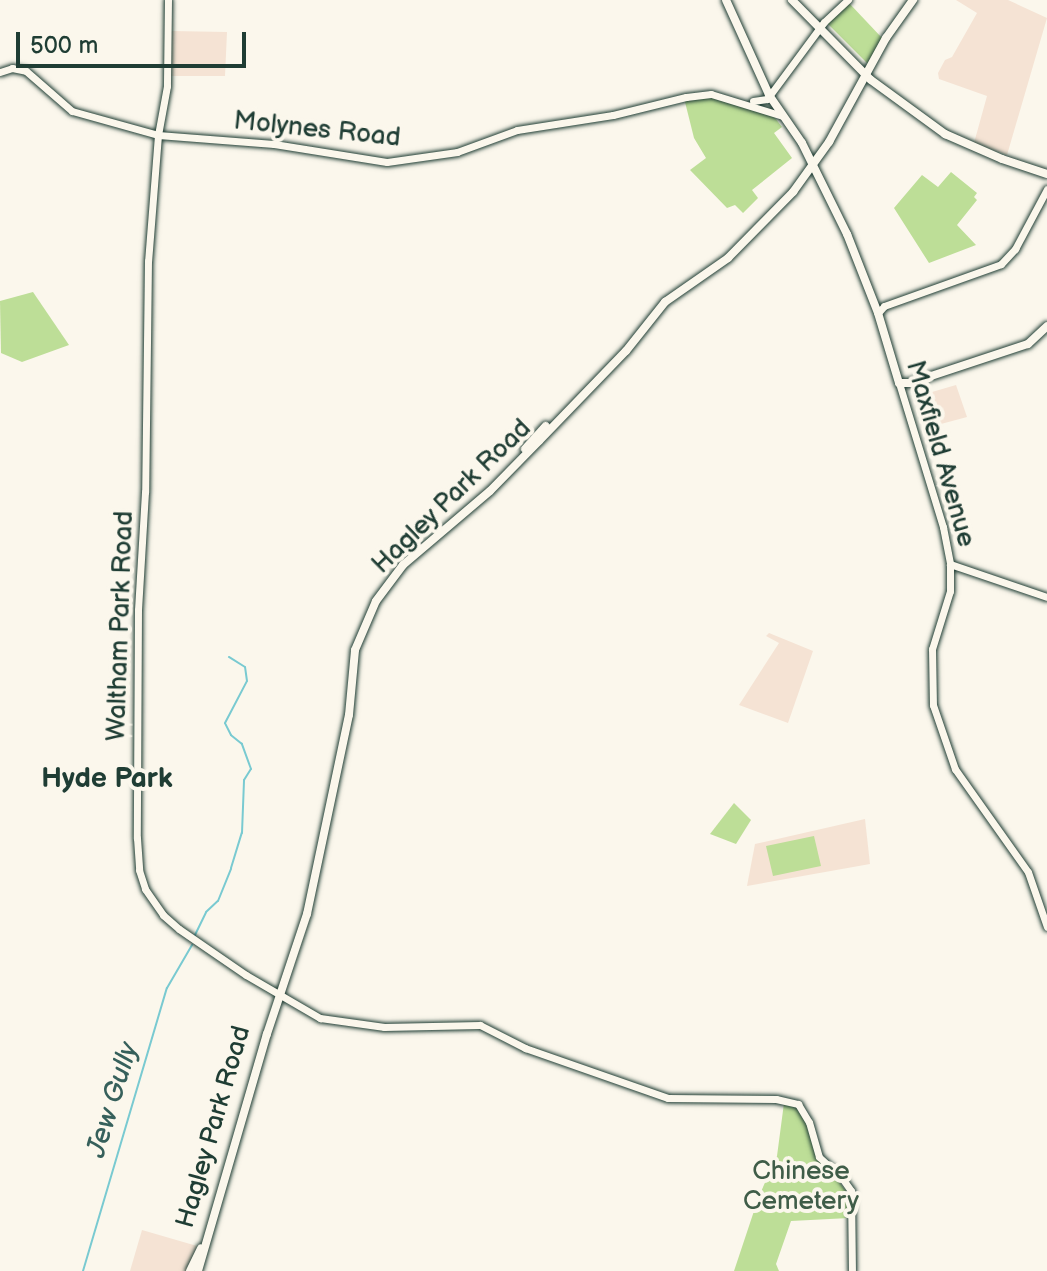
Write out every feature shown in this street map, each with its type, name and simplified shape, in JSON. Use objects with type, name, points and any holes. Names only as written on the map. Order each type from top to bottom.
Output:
[{"type":"main road","name":"Waltham Park Road","points":[[168,0],[167,86],[158,135],[148,261],[145,492],[138,610],[139,870],[146,892],[169,922],[311,1014],[348,1024],[484,1026],[525,1048],[668,1098],[776,1099],[797,1103],[809,1122],[818,1154],[851,1191],[852,1271]]},
{"type":"main road","name":"Maxfield Avenue","points":[[726,0],[769,95],[805,149],[847,234],[878,313],[950,564],[950,591],[933,639],[933,705],[955,769],[1028,872],[1047,927]]},
{"type":"main road","points":[[792,0],[867,76],[945,134],[1002,159],[1047,174]]},
{"type":"main road","points":[[711,94],[759,102],[769,95],[820,27],[848,0]]},
{"type":"main road","name":"Hagley Park Road","points":[[196,1271],[279,993],[307,914],[349,715],[355,650],[365,622],[386,584],[530,450],[626,351],[670,298],[746,241],[829,142],[886,38],[913,0]]},
{"type":"main road","name":"Molynes Road","points":[[0,72],[12,68],[26,71],[72,111],[158,135],[274,144],[387,162],[422,160],[457,152],[517,130],[711,94],[783,116]]},
{"type":"main road","points":[[805,149],[816,152],[829,142]]},
{"type":"main road","points":[[878,313],[884,306],[1001,264],[1015,249],[1047,189]]},
{"type":"main road","points":[[899,383],[910,383],[1028,344],[1047,326]]},
{"type":"main road","points":[[950,564],[1047,597]]},
{"type":"main road","name":"Hagley Park Road","points":[[196,1271],[279,993]]},
{"type":"shaded area","points":[[956,0],[1008,0],[1047,18],[1007,155],[974,143],[987,96],[939,79],[938,73],[945,60],[952,57],[977,13]]},
{"type":"shaded area","points":[[171,31],[227,32],[225,76],[170,76]]},
{"type":"shaded area","points":[[956,385],[967,417],[941,424],[932,392]]},
{"type":"shaded area","points":[[769,633],[813,651],[788,723],[739,705],[779,643],[766,636]]},
{"type":"shaded area","points":[[865,819],[870,864],[747,886],[755,844]]},
{"type":"shaded area","points":[[142,1230],[197,1246],[188,1271],[130,1271]]},
{"type":"green space","points":[[849,3],[883,39],[868,64],[827,23]]},
{"type":"green space","points":[[719,97],[772,114],[782,127],[774,133],[792,158],[752,190],[758,198],[743,213],[735,205],[727,208],[690,170],[706,158],[694,138],[684,98]]},
{"type":"green space","points":[[951,172],[977,193],[974,197],[977,200],[957,225],[976,245],[929,263],[894,208],[922,175],[938,187]]},
{"type":"green space","points":[[33,292],[69,345],[22,362],[1,353],[0,301]]},
{"type":"green space","points":[[734,803],[751,820],[736,844],[710,834]]},
{"type":"green space","points":[[814,836],[821,866],[773,876],[766,846]]},
{"type":"green space","name":"Chinese Cemetery","points":[[784,1103],[793,1103],[804,1114],[814,1149],[849,1195],[849,1218],[791,1221],[776,1264],[779,1271],[734,1271],[759,1196],[777,1156]]},
{"type":"waterway","points":[[195,935],[206,912],[218,901],[231,868],[242,833],[244,780],[251,769],[242,744],[231,735],[225,723],[247,681],[245,667],[229,657]]},
{"type":"waterway","name":"Jew Gully","points":[[83,1271],[167,988],[192,945]]},
{"type":"district","name":"Hyde Park","points":[[107,779]]}]
